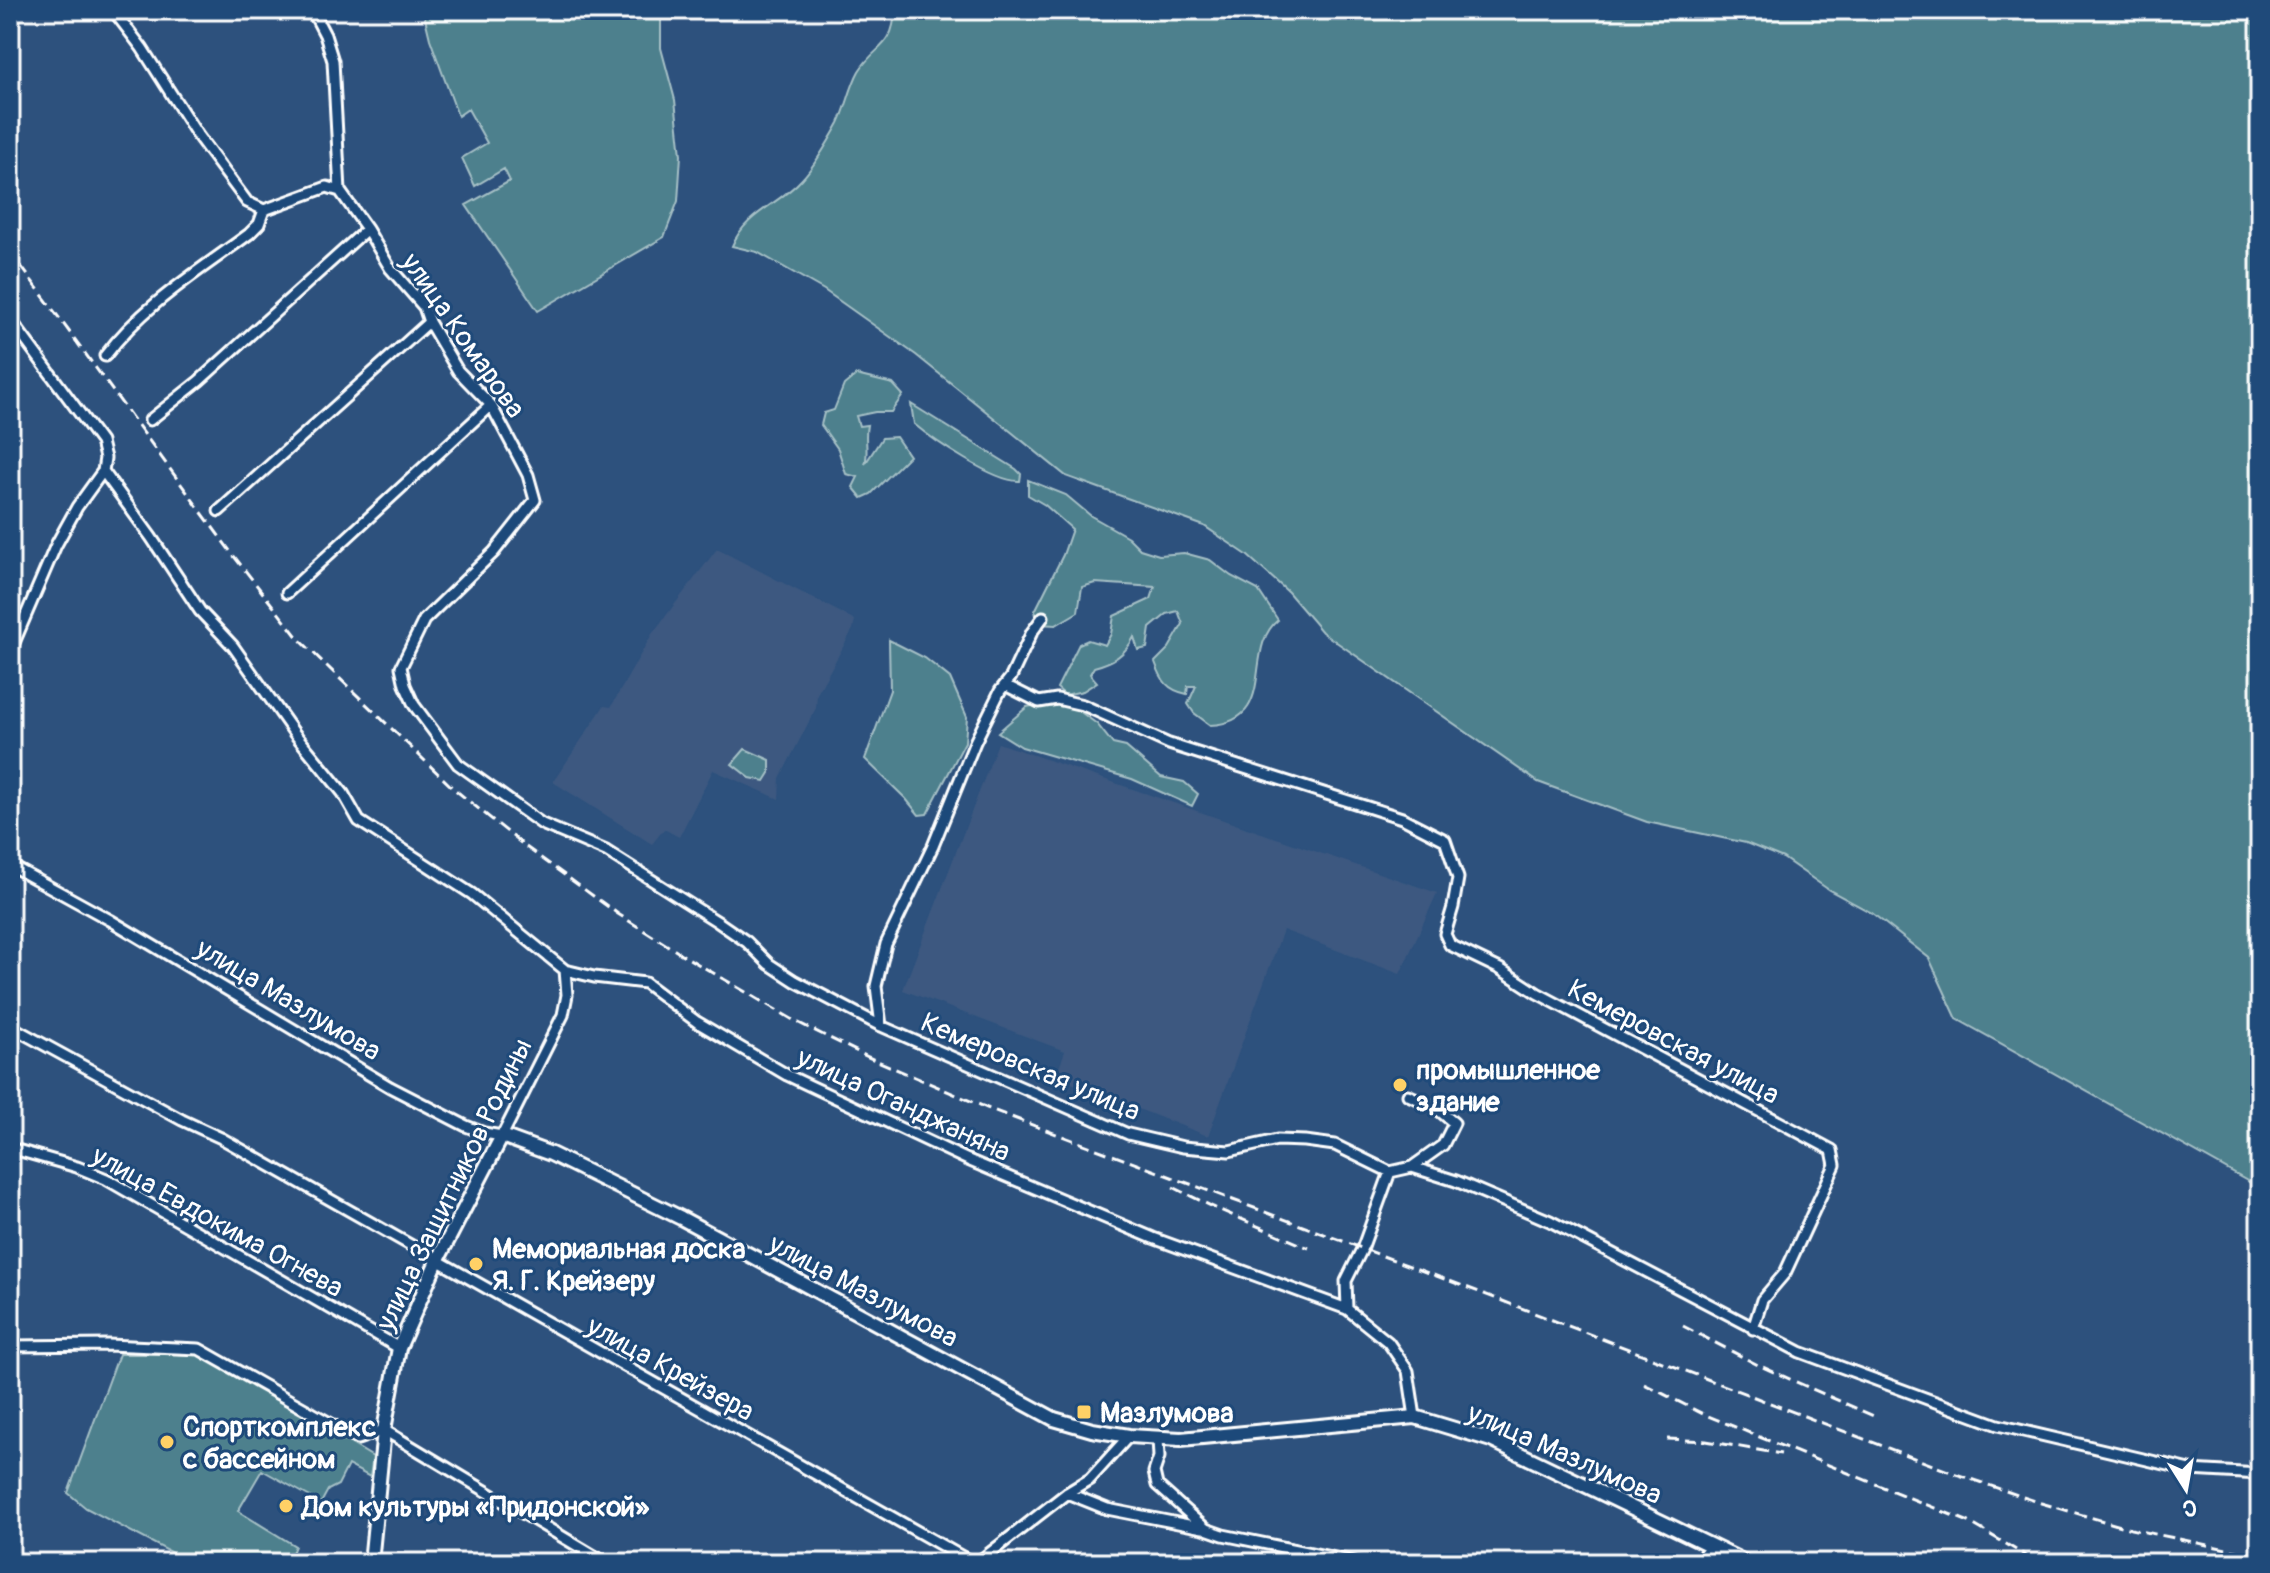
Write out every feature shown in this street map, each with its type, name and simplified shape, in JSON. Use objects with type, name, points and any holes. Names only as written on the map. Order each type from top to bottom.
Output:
[{"type":"street","points":[[113,10],[142,48],[198,136],[247,202],[264,210],[327,187],[340,191],[333,61],[325,35],[312,10]]},
{"type":"street","name":"улица Комарова","points":[[340,191],[390,268],[424,307],[429,322],[458,371],[491,405],[528,475],[535,500],[494,552],[424,620],[409,649]]},
{"type":"street","points":[[105,356],[124,331],[164,297],[249,234],[259,224],[264,210]]},
{"type":"street","points":[[150,420],[211,371],[367,229]]},
{"type":"street","points":[[10,319],[101,442],[105,458],[103,471],[77,507],[56,545],[10,652]]},
{"type":"street","points":[[219,511],[429,322]]},
{"type":"street","points":[[287,593],[491,405]]},
{"type":"street","name":"улица Оганджаняна","points":[[103,471],[200,611],[233,646],[295,734],[343,793],[359,821],[472,894],[565,970],[645,983],[697,1022],[787,1075],[968,1160],[1153,1238],[1347,1309],[1388,1342],[1408,1371],[1415,1417]]},
{"type":"street","points":[[881,1026],[876,986],[886,944],[933,846],[975,742],[1032,632],[1043,617]]},
{"type":"street","name":"Кемеровская улица","points":[[409,649],[401,667],[405,685],[414,705],[458,764],[542,824],[606,851],[718,922],[795,981],[881,1026],[1128,1134],[1183,1147],[1229,1151],[1277,1140],[1335,1145],[1390,1172]]},
{"type":"street","name":"Кемеровская улица","points":[[1005,685],[1039,702],[1057,699],[1083,705],[1169,744],[1402,818],[1445,840],[1458,878],[1445,934],[1450,945],[1500,969],[1537,993],[1832,1150],[1835,1165],[1785,1273],[1762,1300],[1753,1329]]},
{"type":"street","name":"улица Мазлумова","points":[[10,865],[117,924],[390,1087],[466,1126],[551,1154],[681,1218],[1054,1419],[1092,1430],[1158,1438],[1266,1432],[1415,1417],[1491,1440],[1747,1563]]},
{"type":"street","name":"улица Защитников Родины","points":[[371,1563],[384,1430],[399,1348],[437,1261],[563,1015],[567,995],[565,970]]},
{"type":"street","name":"улица Крейзера","points":[[10,1026],[221,1138],[975,1563]]},
{"type":"street","points":[[1347,1309],[1346,1281],[1361,1252],[1390,1172],[1412,1167],[1443,1145],[1454,1123],[1435,1107],[1408,1095]]},
{"type":"street","name":"улица Евдокима Огнева","points":[[10,1148],[77,1167],[106,1179],[399,1348]]},
{"type":"street","points":[[1412,1167],[1456,1181],[1550,1221],[1800,1352],[1998,1425],[2190,1470],[2260,1474]]},
{"type":"street","points":[[10,1346],[108,1345],[199,1349],[358,1439],[384,1430],[606,1563]]},
{"type":"street","points":[[975,1563],[1090,1479],[1129,1436]]},
{"type":"street","points":[[1158,1438],[1159,1457],[1154,1472],[1157,1485],[1206,1529]]},
{"type":"street","points":[[1067,1493],[1107,1509],[1206,1529],[1236,1539],[1360,1563]]},
{"type":"street","points":[[1696,1563],[1711,1546]]},
{"type":"shaded area","points":[[717,549],[855,620],[817,694],[816,708],[780,778],[779,799],[713,770],[679,837],[664,829],[652,844],[553,782],[604,706],[611,707],[652,634]]},
{"type":"shaded area","points":[[998,743],[1437,893],[1400,974],[1283,930],[1208,1136],[1056,1077],[1065,1051],[903,990]]},
{"type":"green space","points":[[423,10],[664,10],[661,17],[661,48],[675,100],[681,155],[678,201],[664,237],[538,311],[466,205],[510,181],[504,169],[475,186],[462,158],[487,143],[468,109],[458,116],[430,39]]},
{"type":"green space","points":[[895,10],[2260,10],[2260,1188],[1957,1019],[1929,958],[1872,913],[1829,890],[1783,858],[1746,843],[1647,822],[1538,782],[1322,632],[1288,592],[1247,555],[1204,526],[1066,476],[916,355],[824,290],[757,252],[732,246],[746,225],[793,188],[817,159],[839,123],[859,71],[891,32]]},
{"type":"green space","points":[[856,375],[893,384],[903,395],[891,412],[856,416],[859,426],[867,425],[865,464],[882,438],[896,437],[909,456],[871,494],[862,498],[853,487],[858,477],[846,474],[838,449],[821,425],[824,413],[834,410],[844,385]]},
{"type":"green space","points":[[911,404],[1016,469],[1021,474],[1020,481],[1009,480],[981,468],[935,440],[914,424]]},
{"type":"green space","points":[[1028,480],[1066,495],[1091,516],[1128,537],[1140,549],[1159,555],[1184,553],[1210,560],[1231,576],[1258,590],[1278,620],[1267,633],[1253,698],[1245,711],[1232,721],[1210,725],[1188,704],[1196,686],[1188,686],[1187,694],[1170,687],[1163,679],[1155,662],[1169,648],[1183,624],[1178,611],[1167,614],[1150,628],[1147,648],[1138,650],[1134,637],[1118,657],[1094,667],[1090,674],[1097,682],[1083,691],[1065,695],[1057,688],[1079,644],[1088,640],[1105,645],[1111,634],[1114,616],[1151,599],[1155,587],[1095,583],[1082,587],[1078,612],[1056,625],[1038,624],[1035,611],[1063,555],[1072,529],[1045,505],[1028,495]]},
{"type":"green space","points":[[889,640],[925,658],[950,678],[967,717],[965,742],[927,814],[919,815],[865,759],[890,690]]},
{"type":"green space","points":[[1071,705],[1097,724],[1113,744],[1126,747],[1161,777],[1184,782],[1198,794],[1192,806],[1132,779],[1022,747],[998,732],[1027,707]]},
{"type":"green space","points":[[745,749],[770,760],[770,773],[765,781],[750,778],[732,764]]},
{"type":"green space","points":[[119,1354],[202,1354],[373,1457],[370,1477],[348,1465],[338,1485],[328,1490],[321,1503],[262,1470],[238,1511],[295,1546],[288,1563],[191,1563],[86,1508],[68,1493]]},
{"type":"railway","points":[[10,251],[233,555],[299,639],[454,789],[526,847],[618,914],[795,1021],[868,1057],[987,1108],[1956,1474],[2131,1529],[2260,1556]]},
{"type":"railway","points":[[1173,1187],[1309,1248]]},
{"type":"railway","points":[[1683,1326],[1758,1365],[1878,1418]]},
{"type":"railway","points":[[1644,1384],[1703,1414],[1969,1522],[2038,1563]]},
{"type":"railway","points":[[1667,1439],[1706,1441],[1781,1454]]},
{"type":"place","name":"промышленное здание","points":[[1400,1085]]},
{"type":"place","name":"Мемориальная доска Я. Г. Крейзеру","points":[[476,1264]]},
{"type":"place","name":"Мазлумова","points":[[1084,1412]]},
{"type":"place","name":"Спорткомплекс с бассейном","points":[[167,1442]]},
{"type":"place","name":"Дом культуры «Придонской»","points":[[286,1506]]}]
